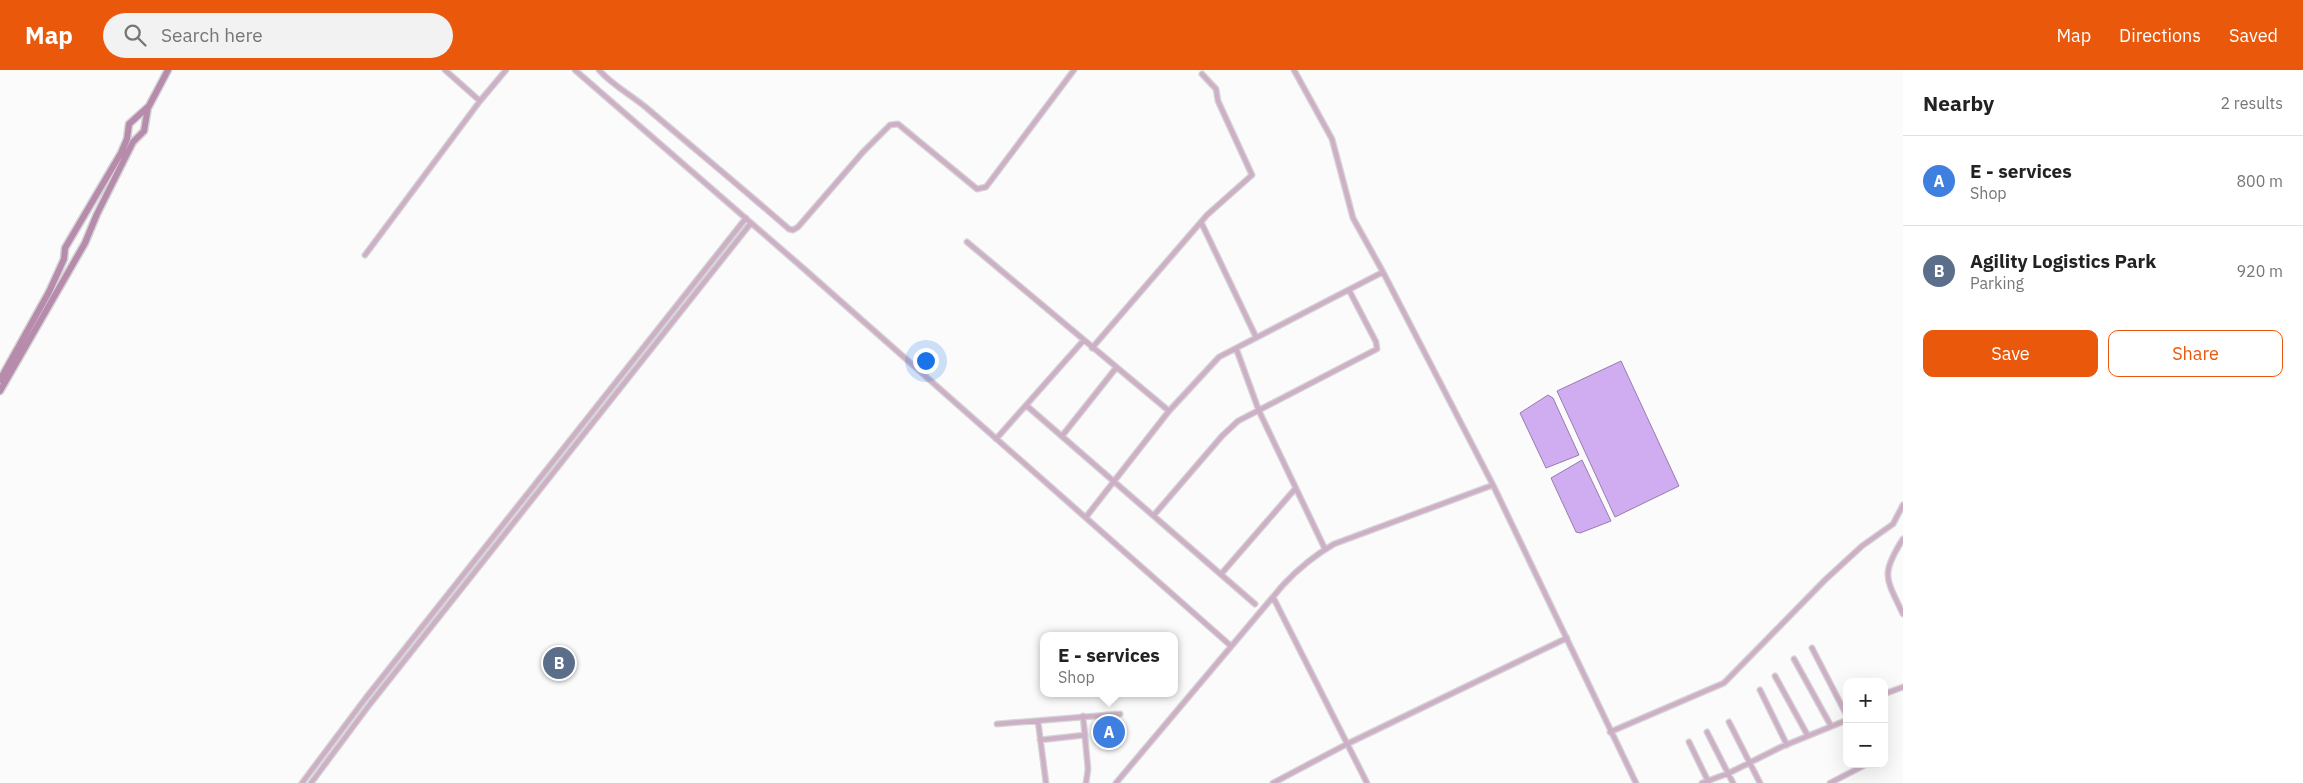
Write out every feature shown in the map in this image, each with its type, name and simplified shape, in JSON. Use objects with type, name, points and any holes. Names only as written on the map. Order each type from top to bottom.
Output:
[{"type":"main road","points":[[0,391],[88,236],[133,142],[145,128],[149,106],[168,70]]},
{"type":"main road","points":[[0,380],[49,292],[64,259],[64,251],[83,214],[91,207],[120,153],[127,139],[129,124],[149,106]]},
{"type":"main road","points":[[134,120],[142,122],[145,128]]},
{"type":"main road","points":[[128,129],[135,136],[140,136]]},
{"type":"main road","points":[[83,214],[90,212],[95,218]]},
{"type":"main road","points":[[64,251],[69,258],[75,258]]},
{"type":"street","points":[[445,70],[480,101]]},
{"type":"street","points":[[366,255],[480,101],[506,70]]},
{"type":"street","points":[[575,70],[746,218],[1231,646]]},
{"type":"street","points":[[599,70],[609,81],[628,93],[789,229],[793,230],[798,227],[863,152],[890,125],[894,124],[898,124],[977,189],[986,188],[1074,70]]},
{"type":"street","points":[[1294,70],[1332,139],[1353,218],[1493,485],[1636,783]]},
{"type":"street","points":[[1092,348],[1201,222],[1252,175],[1218,100],[1216,89],[1202,74]]},
{"type":"street","points":[[302,783],[365,699],[746,218]]},
{"type":"street","points":[[1201,222],[1256,337]]},
{"type":"street","points":[[311,783],[370,704],[751,223]]},
{"type":"street","points":[[967,242],[1169,411]]},
{"type":"street","points":[[1086,518],[1169,411],[1219,357],[1383,272]]},
{"type":"street","points":[[1154,515],[1222,436],[1238,421],[1377,349],[1376,342],[1349,290]]},
{"type":"street","points":[[996,440],[1083,341]]},
{"type":"street","points":[[1236,348],[1259,411],[1325,550]]},
{"type":"street","points":[[1062,436],[1116,368]]},
{"type":"street","points":[[1027,406],[1222,573],[1255,604]]},
{"type":"street","points":[[1116,783],[1296,572],[1325,550],[1493,485]]},
{"type":"street","points":[[1222,573],[1295,489]]},
{"type":"street","points":[[1610,732],[1724,683],[1825,580],[1862,546],[1893,524],[1903,505]]},
{"type":"street","points":[[1903,539],[1889,563],[1886,578],[1903,614]]},
{"type":"street","points":[[1273,598],[1367,783]]},
{"type":"street","points":[[1273,783],[1347,744],[1567,638]]},
{"type":"street","points":[[1812,648],[1843,710]]},
{"type":"street","points":[[1794,659],[1831,726]]},
{"type":"street","points":[[1775,676],[1808,736]]},
{"type":"street","points":[[1888,693],[1903,687]]},
{"type":"street","points":[[1760,690],[1786,745]]},
{"type":"street","points":[[997,724],[1118,714],[1119,736]]},
{"type":"street","points":[[1083,716],[1088,769],[1086,783]]},
{"type":"street","points":[[1702,783],[1750,764],[1786,745],[1843,720]]},
{"type":"street","points":[[1038,721],[1046,783]]},
{"type":"street","points":[[1730,722],[1760,783]]},
{"type":"street","points":[[1707,732],[1733,783]]},
{"type":"street","points":[[1040,740],[1084,735]]},
{"type":"street","points":[[1689,742],[1708,782]]},
{"type":"street","points":[[1830,783],[1859,768]]},
{"type":"shaded area","points":[[1621,361],[1679,486],[1615,517],[1557,391]]},
{"type":"shaded area","points":[[1548,395],[1553,398],[1579,455],[1546,468],[1520,413]]},
{"type":"shaded area","points":[[1582,460],[1611,521],[1580,533],[1576,532],[1551,478]]},
{"type":"place","name":"Agility Logistics Park","points":[[559,663]]},
{"type":"place","name":"E - services","points":[[1109,732]]}]
